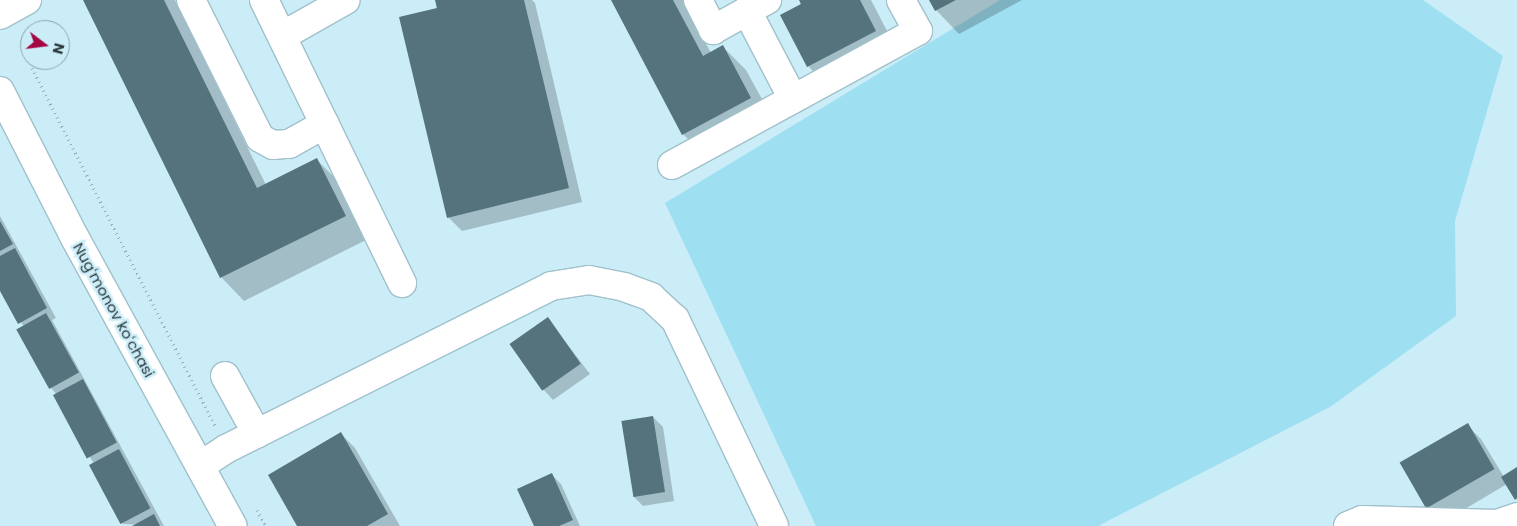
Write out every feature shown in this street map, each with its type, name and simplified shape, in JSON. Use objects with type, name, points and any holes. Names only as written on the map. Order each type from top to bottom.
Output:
[{"type":"street","points":[[0,15],[27,0]]},
{"type":"street","points":[[191,0],[260,138],[273,145],[289,144],[325,124]]},
{"type":"street","points":[[264,0],[402,283]]},
{"type":"street","points":[[282,36],[346,0]]},
{"type":"street","points":[[698,0],[713,30],[757,6],[793,99]]},
{"type":"street","points":[[672,165],[918,31],[901,0]]},
{"type":"street","name":"Nugʻmonov koʻchasi","points":[[0,91],[75,238],[233,526]]},
{"type":"street","points":[[200,466],[257,434],[550,286],[589,280],[624,287],[651,298],[675,319],[774,526]]},
{"type":"street","points":[[225,376],[257,434]]},
{"type":"street","points":[[1348,526],[1362,520],[1497,524],[1517,517]]},
{"type":"path","points":[[33,70],[215,425]]},
{"type":"shaded area","points":[[1000,0],[1423,0],[1503,56],[1455,221],[1456,316],[1330,407],[1098,526],[816,526],[665,203]]},
{"type":"building","points":[[83,0],[164,0],[257,188],[317,158],[346,216],[220,278]]},
{"type":"building","points":[[435,0],[524,0],[569,188],[447,218],[399,17],[437,8]]},
{"type":"building","points":[[611,0],[673,0],[703,56],[723,45],[751,98],[682,135]]},
{"type":"building","points":[[799,0],[860,0],[876,31],[807,67],[780,15],[801,4]]},
{"type":"building","points":[[929,0],[956,0],[935,11]]},
{"type":"building","points":[[0,221],[13,244],[0,251]]},
{"type":"building","points":[[15,248],[47,308],[18,324],[0,291],[0,256]]},
{"type":"building","points":[[46,313],[79,372],[49,389],[16,329]]},
{"type":"building","points":[[548,317],[581,364],[542,391],[509,344]]},
{"type":"building","points":[[83,379],[117,443],[87,459],[53,395]]},
{"type":"building","points":[[653,416],[665,492],[633,497],[621,421]]},
{"type":"building","points":[[1468,423],[1494,469],[1426,508],[1400,462]]},
{"type":"building","points":[[341,432],[388,514],[367,526],[297,526],[268,475]]},
{"type":"building","points":[[119,449],[150,508],[120,524],[89,465]]},
{"type":"building","points":[[1517,467],[1517,498],[1515,500],[1501,477]]},
{"type":"building","points":[[552,473],[573,520],[559,526],[534,526],[517,489]]},
{"type":"building","points":[[154,514],[160,526],[132,526]]}]
